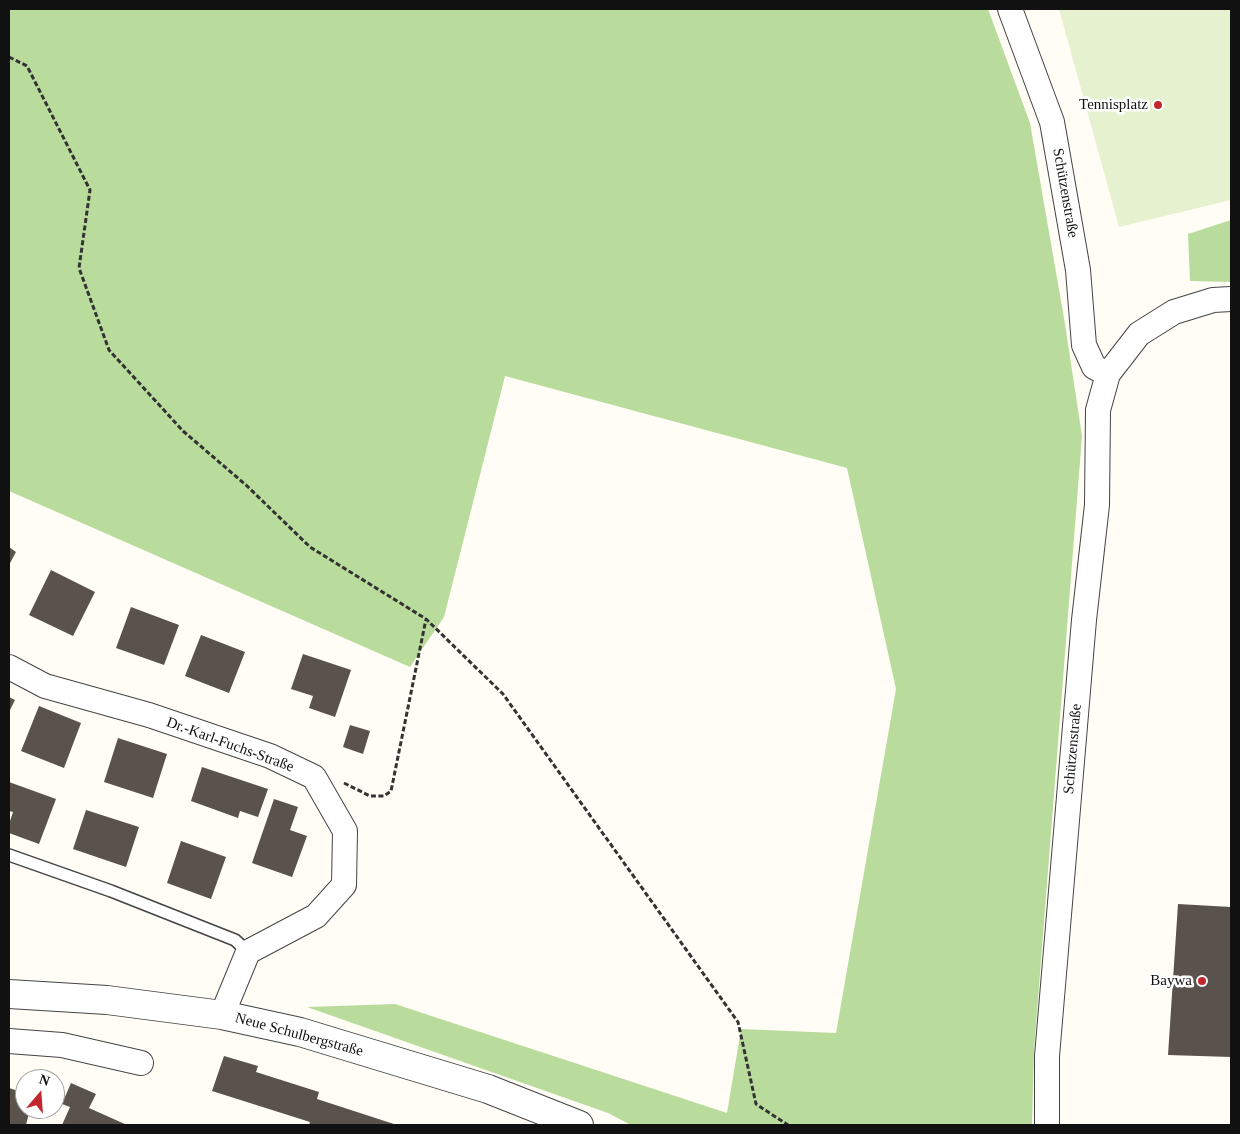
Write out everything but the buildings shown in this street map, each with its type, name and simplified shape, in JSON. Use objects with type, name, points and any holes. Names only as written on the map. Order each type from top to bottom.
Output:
[{"type":"street","name":"Schützenstraße","points":[[1010,9],[1052,122],[1078,270],[1084,345],[1094,367],[1108,374]]},
{"type":"street","name":"Schützenstraße","points":[[1046,1125],[1048,1056],[1084,620],[1097,505],[1098,410],[1108,374],[1139,334],[1174,312],[1213,300],[1231,299]]},
{"type":"street","name":"Dr.-Karl-Fuchs-Straße","points":[[9,667],[45,686],[149,716],[270,756],[314,777]]},
{"type":"street","points":[[222,1015],[248,952],[316,916],[344,886],[345,831],[314,777]]},
{"type":"street","name":"Neue Schulbergstraße","points":[[9,994],[107,1000],[222,1015],[300,1032],[488,1089],[579,1125]]},
{"type":"street","points":[[9,1041],[62,1045],[141,1062]]},
{"type":"lane","points":[[9,855],[111,891],[235,940],[248,952]]},
{"type":"path","points":[[9,56],[27,66],[90,190],[79,268],[109,350],[183,431],[246,485],[310,547],[426,619],[503,694],[571,786],[738,1022],[756,1104],[788,1125]]},
{"type":"path","points":[[314,777],[350,784],[370,796],[384,796],[391,791],[426,619]]},
{"type":"green space","points":[[9,9],[988,9],[1030,123],[1065,324],[1082,436],[1034,1050],[1032,1125],[631,1125],[608,1113],[307,1007],[395,1004],[727,1113],[741,1029],[836,1033],[896,689],[847,468],[505,376],[444,617],[410,667],[9,491]]},
{"type":"green space","name":"Tennisplatz","points":[[1059,9],[1231,9],[1231,200],[1119,227]]},
{"type":"green space","points":[[1231,220],[1231,282],[1190,281],[1188,234]]},
{"type":"place","name":"Tennisplatz","points":[[1158,105]]},
{"type":"place","name":"Baywa","points":[[1202,981]]}]
